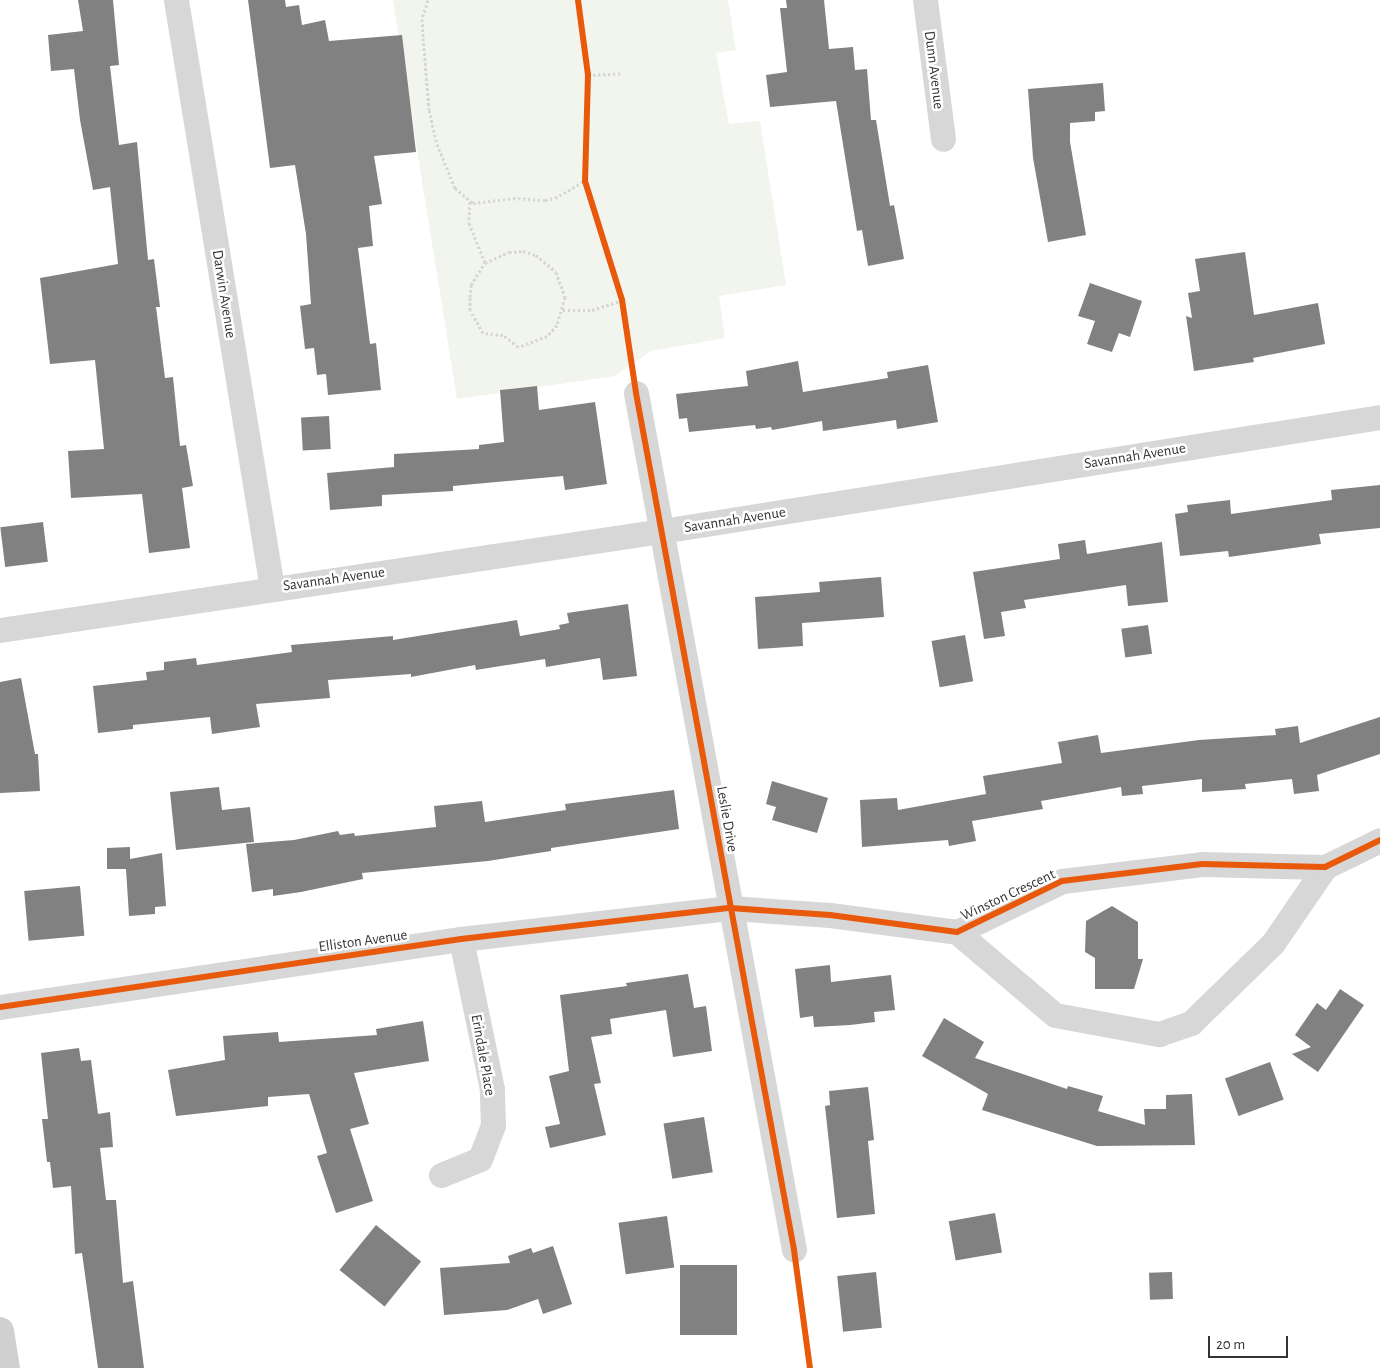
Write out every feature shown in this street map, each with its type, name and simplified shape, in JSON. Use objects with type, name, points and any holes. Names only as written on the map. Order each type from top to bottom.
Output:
[{"type":"main road","points":[[0,1331],[6,1368]]},
{"type":"street","name":"Darwin Avenue","points":[[176,0],[272,588]]},
{"type":"street","name":"Dunn Avenue","points":[[925,0],[943,139]]},
{"type":"street","name":"Leslie Drive","points":[[636,393],[794,1250]]},
{"type":"street","name":"Savannah Avenue","points":[[0,630],[662,531],[1380,417]]},
{"type":"street","name":"Winston Crescent","points":[[957,932],[1062,881],[1202,864],[1325,867],[1380,840]]},
{"type":"street","name":"Winston Crescent","points":[[730,908],[830,915],[957,932],[1055,1015],[1159,1034],[1191,1023],[1273,944],[1325,867]]},
{"type":"street","name":"Elliston Avenue","points":[[0,1007],[460,939],[730,908]]},
{"type":"street","name":"Erindale Place","points":[[441,1175],[480,1159],[493,1125],[492,1089],[460,939]]},
{"type":"path","points":[[428,0],[422,19],[422,38],[431,118],[446,172],[455,188],[470,202],[513,198],[545,200],[555,198],[585,181]]},
{"type":"path","points":[[587,66],[588,79],[622,72]]},
{"type":"path","points":[[586,171],[585,181],[588,190]]},
{"type":"path","points":[[470,202],[469,223],[485,263]]},
{"type":"path","points":[[509,252],[536,255],[556,272],[562,284],[563,310],[557,325],[547,336],[533,344],[518,347],[503,335],[483,333],[470,310],[471,284],[485,263],[509,252]]},
{"type":"path","points":[[619,291],[624,310]]},
{"type":"path","points":[[563,310],[592,310],[622,300]]},
{"type":"shaded area","points":[[393,0],[728,0],[736,50],[716,53],[729,124],[760,121],[786,285],[719,296],[725,338],[651,351],[615,376],[457,399]]},
{"type":"building","points":[[78,0],[113,0],[119,65],[110,66],[119,145],[137,142],[148,260],[154,259],[160,307],[156,307],[165,378],[173,377],[180,446],[186,445],[193,486],[182,488],[190,548],[149,553],[142,494],[71,498],[68,451],[104,449],[95,360],[50,364],[40,278],[118,264],[110,187],[93,190],[80,120],[74,69],[51,71],[48,35],[83,31]]},
{"type":"building","points":[[248,0],[285,0],[286,7],[299,5],[302,25],[325,20],[329,41],[402,35],[416,152],[374,156],[382,204],[369,206],[373,246],[358,248],[370,344],[376,343],[381,390],[328,395],[326,374],[317,375],[314,348],[305,349],[300,306],[311,304],[306,234],[295,165],[270,168]]},
{"type":"building","points":[[786,0],[824,0],[829,49],[853,47],[855,70],[867,69],[871,120],[876,120],[890,206],[894,205],[904,259],[868,266],[862,230],[857,231],[836,101],[770,107],[766,75],[787,72],[780,8],[787,8]]},
{"type":"building","points":[[1103,83],[1105,111],[1095,112],[1095,121],[1070,123],[1070,142],[1086,235],[1048,242],[1033,158],[1028,89]]},
{"type":"building","points":[[1245,252],[1254,315],[1318,303],[1325,344],[1253,358],[1254,362],[1194,371],[1186,316],[1192,318],[1188,293],[1200,291],[1195,259]]},
{"type":"building","points":[[1090,283],[1142,301],[1130,337],[1119,333],[1112,352],[1087,344],[1095,321],[1078,316]]},
{"type":"building","points":[[798,361],[803,392],[888,378],[887,372],[928,365],[938,422],[897,429],[896,420],[823,431],[822,421],[772,430],[771,427],[756,429],[755,425],[689,432],[687,418],[679,419],[676,394],[748,386],[746,371]]},
{"type":"building","points":[[537,386],[539,410],[595,402],[607,484],[565,490],[563,476],[453,486],[453,491],[382,495],[382,506],[330,510],[327,473],[394,467],[394,454],[479,449],[479,445],[504,442],[500,390]]},
{"type":"building","points":[[329,416],[331,449],[303,450],[301,417]]},
{"type":"building","points":[[1380,485],[1380,528],[1319,534],[1321,544],[1229,557],[1228,551],[1180,556],[1175,514],[1188,512],[1187,505],[1230,500],[1231,514],[1332,500],[1331,490]]},
{"type":"building","points":[[43,522],[48,562],[5,567],[0,527]]},
{"type":"building","points":[[1085,540],[1087,554],[1162,542],[1168,602],[1128,606],[1126,585],[1024,600],[1026,608],[1001,612],[1005,636],[984,639],[973,572],[1060,559],[1058,544]]},
{"type":"building","points":[[881,577],[884,617],[802,623],[803,646],[758,649],[755,597],[820,592],[819,582]]},
{"type":"building","points":[[628,604],[637,676],[603,680],[600,658],[546,667],[545,659],[476,670],[475,665],[411,677],[411,674],[328,680],[330,698],[256,704],[260,727],[212,734],[210,717],[133,725],[133,729],[98,733],[93,686],[147,680],[146,672],[164,670],[164,662],[196,658],[197,665],[292,652],[291,645],[393,636],[393,640],[517,620],[520,636],[560,629],[559,625],[569,623],[567,613]]},
{"type":"building","points":[[1148,625],[1152,654],[1125,657],[1121,629]]},
{"type":"building","points":[[965,635],[973,681],[940,687],[932,641]]},
{"type":"building","points":[[21,678],[35,754],[38,754],[40,791],[0,793],[0,682]]},
{"type":"building","points":[[1380,717],[1380,754],[1317,775],[1319,791],[1294,794],[1292,779],[1245,784],[1246,789],[1202,792],[1202,779],[1142,786],[1143,794],[1122,796],[1121,787],[1041,801],[1043,809],[972,821],[976,841],[949,846],[948,840],[862,847],[860,800],[897,798],[898,810],[986,794],[983,776],[1062,763],[1058,742],[1098,735],[1101,753],[1199,740],[1276,735],[1275,729],[1298,726],[1300,743]]},
{"type":"building","points":[[772,781],[828,798],[817,833],[772,820],[776,807],[766,804]]},
{"type":"building","points":[[219,787],[222,810],[250,807],[254,842],[176,850],[170,792]]},
{"type":"building","points":[[674,790],[679,829],[551,848],[551,851],[488,861],[362,873],[363,879],[301,892],[273,896],[273,889],[252,892],[246,844],[294,840],[338,831],[340,835],[354,833],[355,836],[436,827],[434,806],[482,801],[485,822],[566,810],[565,804]]},
{"type":"building","points":[[130,847],[130,859],[162,853],[166,906],[155,907],[155,914],[129,916],[126,869],[107,869],[107,848]]},
{"type":"building","points":[[80,886],[84,936],[29,941],[24,891]]},
{"type":"building","points":[[1112,906],[1138,922],[1138,959],[1143,959],[1134,989],[1095,989],[1095,958],[1085,952],[1086,921]]},
{"type":"building","points":[[830,965],[831,982],[891,975],[895,1010],[874,1012],[875,1022],[850,1025],[814,1027],[813,1016],[800,1018],[795,969]]},
{"type":"building","points":[[688,974],[694,1008],[706,1006],[712,1051],[673,1057],[666,1010],[610,1019],[612,1034],[591,1037],[601,1083],[594,1084],[606,1135],[550,1148],[545,1127],[560,1124],[549,1076],[569,1071],[560,995],[627,986],[626,983]]},
{"type":"building","points":[[1340,989],[1364,1005],[1318,1072],[1292,1054],[1311,1047],[1295,1035],[1317,1003],[1326,1010]]},
{"type":"building","points":[[944,1018],[984,1042],[975,1058],[1067,1089],[1068,1086],[1103,1096],[1098,1111],[1145,1125],[1144,1109],[1166,1109],[1166,1095],[1192,1094],[1195,1145],[1097,1146],[982,1110],[988,1094],[922,1056]]},
{"type":"building","points":[[423,1021],[429,1061],[354,1073],[369,1124],[350,1129],[373,1201],[336,1213],[317,1156],[327,1153],[309,1094],[268,1097],[268,1106],[176,1116],[168,1070],[225,1060],[223,1036],[278,1032],[279,1042],[377,1035],[376,1029]]},
{"type":"building","points":[[79,1048],[81,1061],[91,1060],[98,1114],[110,1112],[113,1147],[100,1148],[106,1200],[116,1200],[123,1283],[133,1281],[144,1368],[98,1368],[82,1253],[75,1254],[71,1186],[53,1188],[50,1162],[47,1162],[42,1119],[48,1119],[41,1053]]},
{"type":"building","points":[[1270,1062],[1284,1100],[1239,1116],[1225,1078]]},
{"type":"building","points":[[868,1087],[874,1140],[868,1141],[875,1214],[837,1218],[825,1106],[830,1105],[829,1091]]},
{"type":"building","points":[[704,1117],[713,1172],[672,1179],[664,1123]]},
{"type":"building","points":[[995,1213],[1002,1252],[956,1261],[949,1221]]},
{"type":"building","points":[[667,1216],[674,1267],[626,1274],[618,1223]]},
{"type":"building","points":[[376,1225],[421,1262],[385,1307],[339,1270]]},
{"type":"building","points":[[553,1246],[572,1304],[543,1314],[538,1299],[507,1310],[444,1315],[440,1268],[510,1263],[508,1256],[531,1248],[533,1253]]},
{"type":"building","points":[[680,1265],[737,1265],[737,1335],[680,1335]]},
{"type":"building","points":[[876,1272],[882,1328],[843,1332],[837,1276]]},
{"type":"building","points":[[1172,1272],[1173,1299],[1150,1300],[1149,1273]]},
{"type":"cycle path","points":[[578,0],[588,75],[585,181],[622,300],[636,393],[794,1250],[810,1368]]},
{"type":"cycle path","points":[[0,1007],[461,939],[730,908],[830,915],[957,932],[1062,881],[1202,864],[1325,867],[1380,840]]}]
